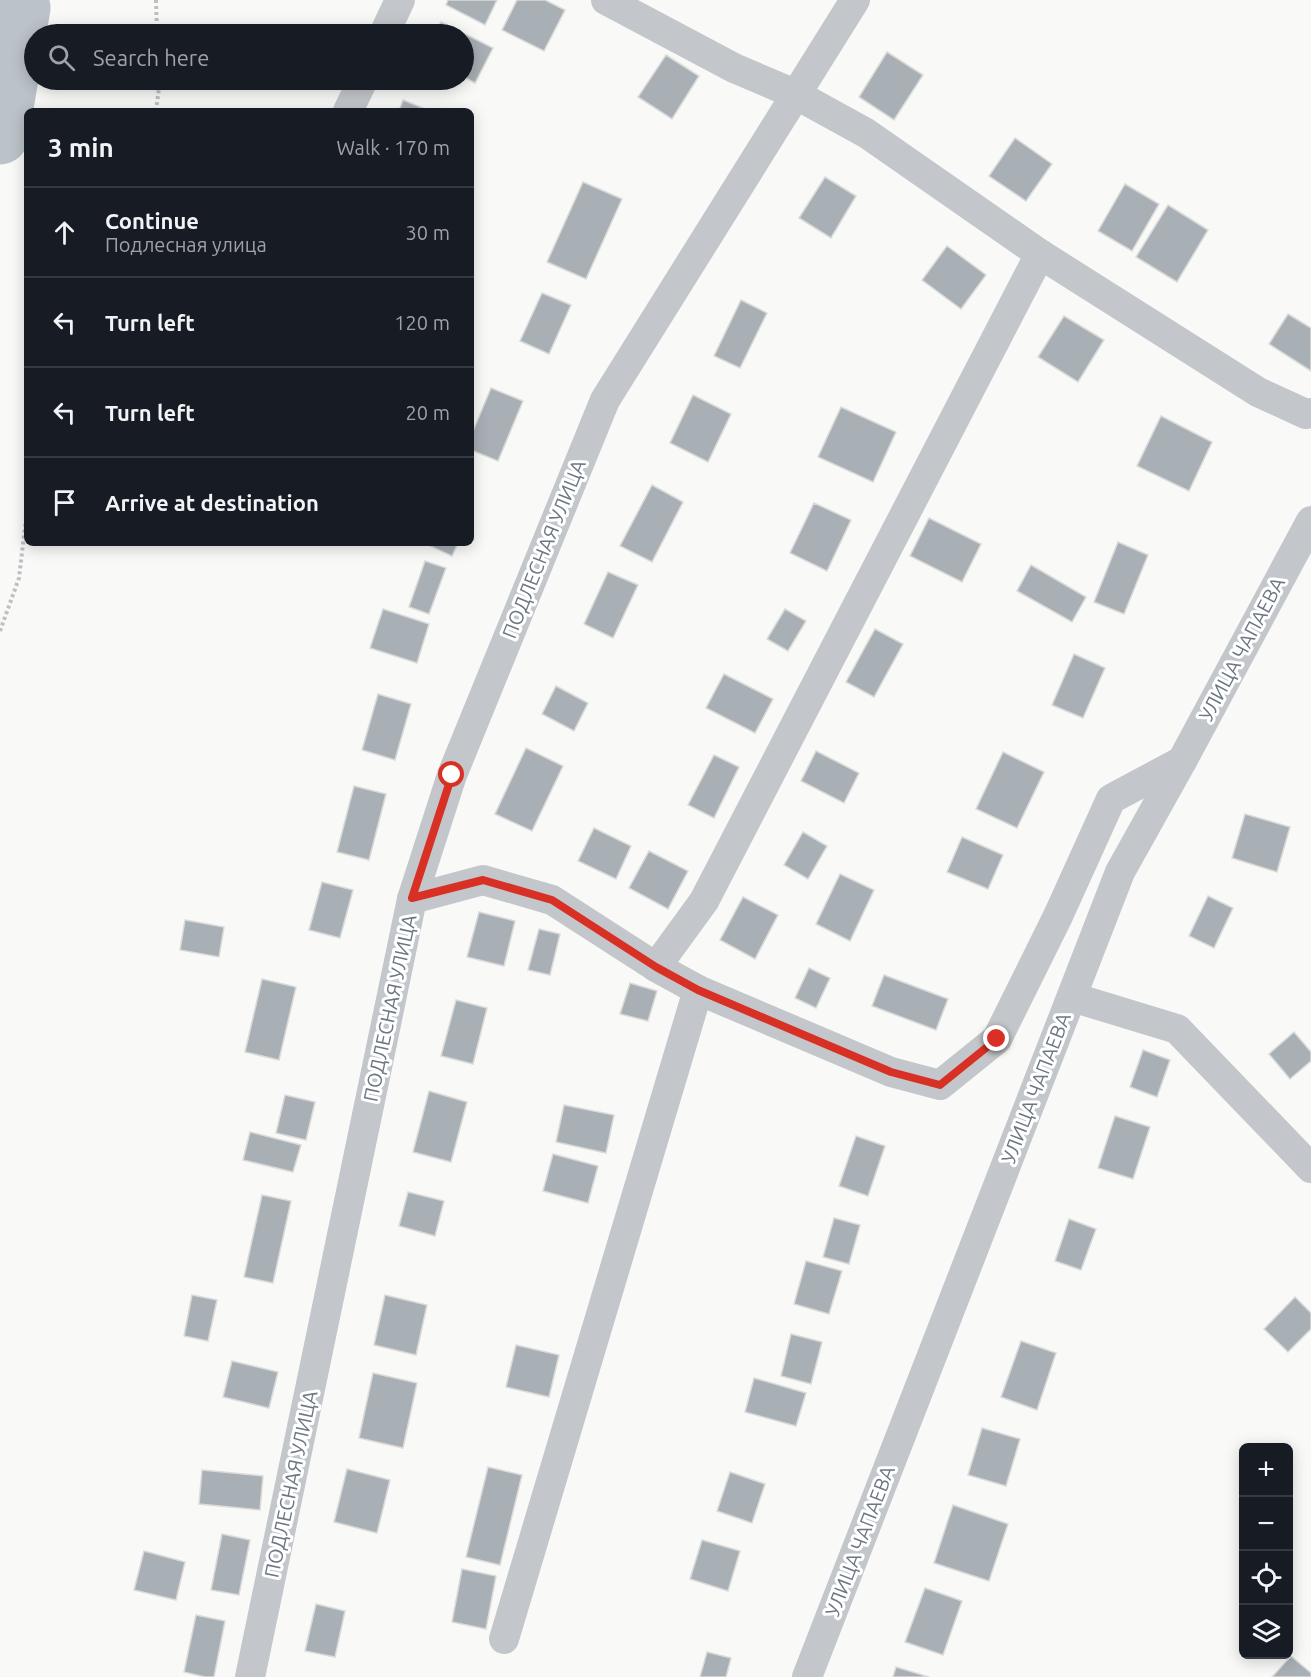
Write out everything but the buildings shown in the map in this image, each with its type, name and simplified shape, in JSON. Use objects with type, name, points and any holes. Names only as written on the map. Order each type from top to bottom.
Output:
[{"type":"street","points":[[389,24],[400,0]]},
{"type":"street","points":[[606,0],[734,68],[795,94],[866,133],[1040,254],[1258,392],[1306,414],[1311,413]]},
{"type":"street","name":"ПОДЛЕСНАЯ УЛИЦА","points":[[250,1677],[412,898],[452,775],[605,400],[855,0]]},
{"type":"street","points":[[349,108],[358,90]]},
{"type":"street","points":[[656,967],[704,901],[1040,254]]},
{"type":"street","name":"УЛИЦА ЧАПАЕВА","points":[[807,1677],[1120,872],[1311,521]]},
{"type":"street","points":[[412,898],[483,880],[552,900],[656,967],[698,990],[891,1072],[940,1085],[997,1039],[1058,916],[1112,799],[1182,761]]},
{"type":"street","points":[[504,1639],[698,990]]},
{"type":"street","points":[[1072,997],[1177,1029],[1311,1168]]},
{"type":"path","points":[[156,0],[157,24]]},
{"type":"path","points":[[156,108],[159,90]]},
{"type":"path","points":[[0,631],[18,578],[24,533]]},
{"type":"waterway","points":[[0,136],[22,8],[18,0]]},
{"type":"route","points":[[452,775],[412,898],[483,880],[552,900],[656,967],[698,990],[891,1072],[940,1085],[997,1039]]}]
